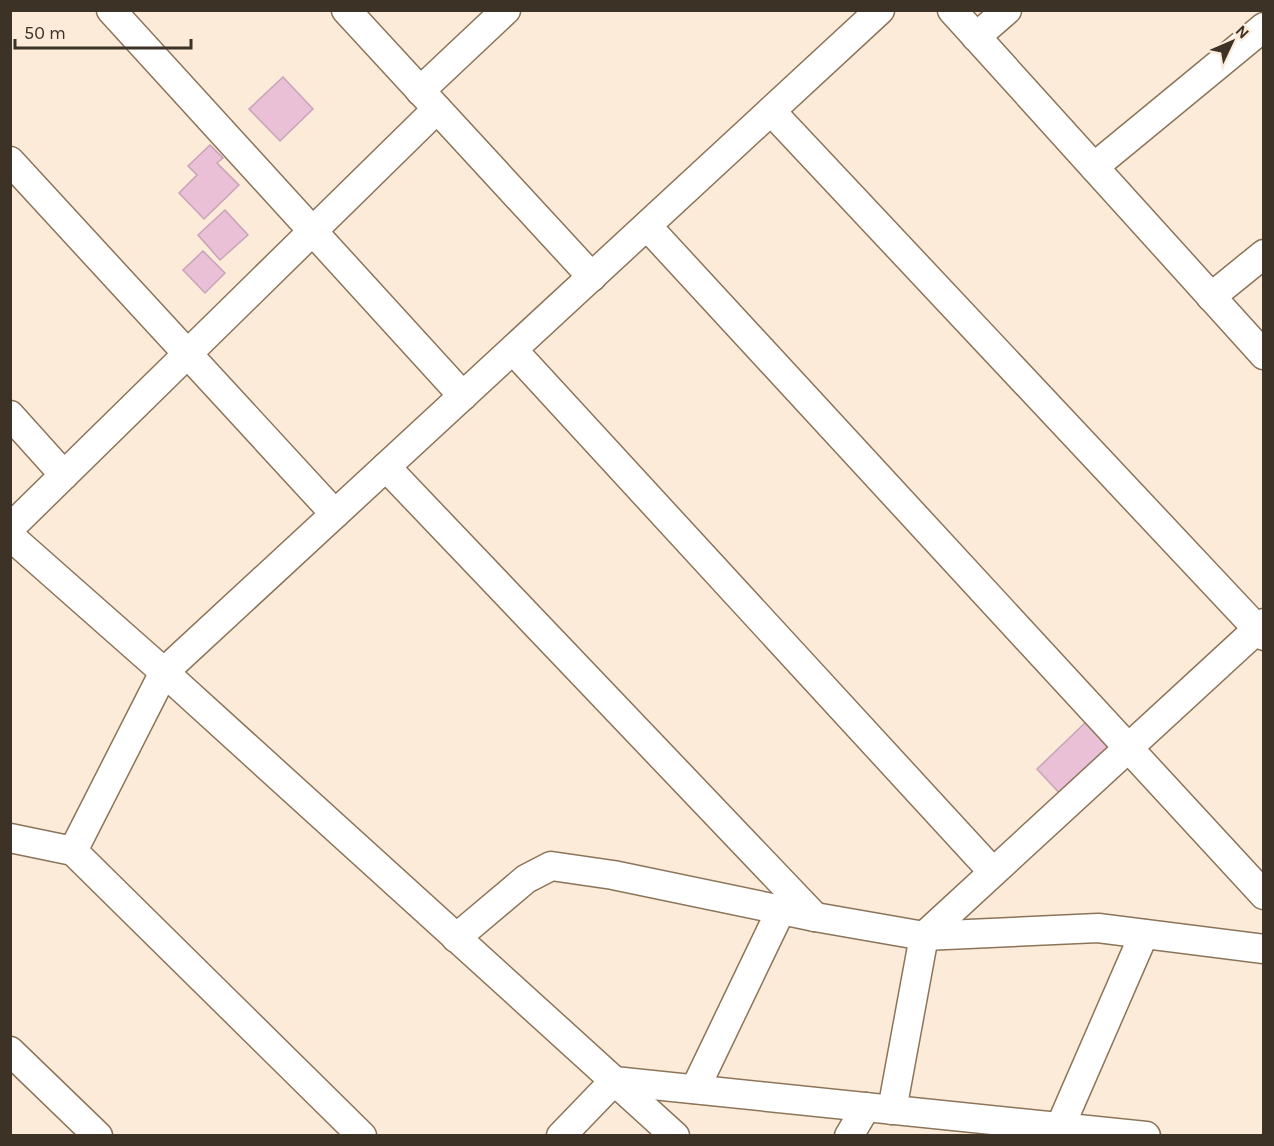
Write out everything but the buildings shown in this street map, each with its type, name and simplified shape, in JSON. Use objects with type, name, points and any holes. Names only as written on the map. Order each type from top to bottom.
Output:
[{"type":"street","points":[[111,10],[463,396]]},
{"type":"street","points":[[346,10],[592,277]]},
{"type":"street","points":[[10,528],[312,231],[506,10]]},
{"type":"street","points":[[73,851],[164,672],[880,10]]},
{"type":"street","points":[[952,10],[1263,355]]},
{"type":"street","points":[[976,37],[1007,10]]},
{"type":"street","points":[[1094,167],[1263,27]]},
{"type":"street","points":[[771,111],[1261,629],[1128,747],[924,936],[879,1108],[849,1136]]},
{"type":"street","points":[[10,161],[335,514]]},
{"type":"street","points":[[647,226],[1263,895]]},
{"type":"street","points":[[1211,297],[1263,254]]},
{"type":"street","points":[[513,350],[993,872]]},
{"type":"street","points":[[10,415],[64,476]]},
{"type":"street","points":[[386,467],[815,917]]},
{"type":"street","points":[[10,536],[164,672],[675,1136]]},
{"type":"street","points":[[10,838],[73,851],[362,1136]]},
{"type":"street","points":[[456,938],[526,879],[550,866],[613,875],[815,917],[924,936],[1098,928],[1263,950]]},
{"type":"street","points":[[695,1089],[781,910]]},
{"type":"street","points":[[1060,1127],[1143,934]]},
{"type":"street","points":[[10,1051],[98,1136]]},
{"type":"street","points":[[614,1081],[1146,1136]]},
{"type":"street","points":[[561,1136],[614,1081]]}]
